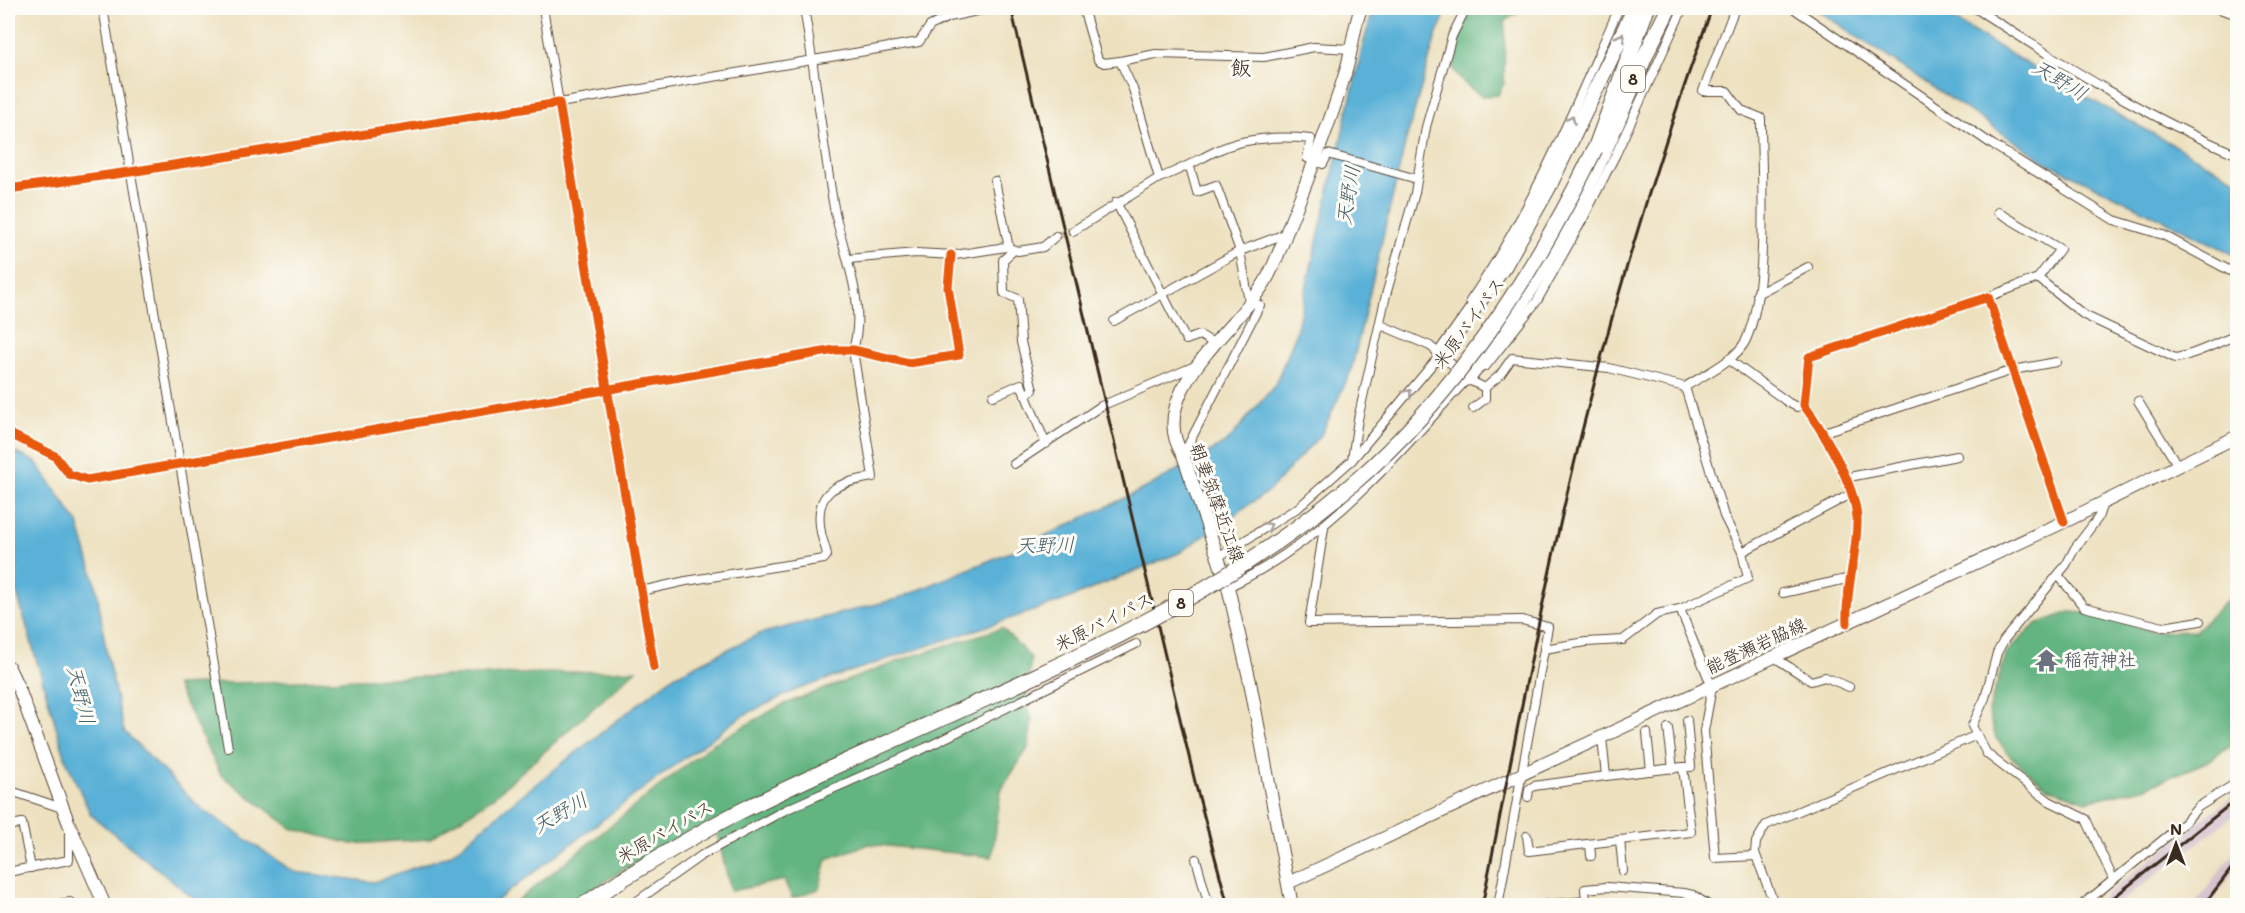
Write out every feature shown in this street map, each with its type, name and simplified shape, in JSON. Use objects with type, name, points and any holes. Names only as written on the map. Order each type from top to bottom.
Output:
[{"type":"highway","points":[[1438,352],[1473,309],[1503,266],[1548,188],[1635,8]]},
{"type":"highway","name":"米原バイパス","points":[[1595,149],[1647,8]]},
{"type":"highway","name":"米原バイパス","points":[[582,906],[621,880],[744,810],[1057,668],[1155,619],[1257,557],[1352,485],[1441,393],[1480,344],[1529,274],[1569,203],[1669,8]]},
{"type":"highway","points":[[1470,380],[1540,275],[1578,208],[1606,153],[1646,54]]},
{"type":"main road","name":"朝妻筑摩近江線","points":[[1292,906],[1250,682],[1228,587],[1185,459],[1176,444],[1177,406],[1182,386],[1195,366],[1265,281],[1314,162],[1345,73],[1360,8]]},
{"type":"main road","name":"能登瀬岩脇線","points":[[1288,883],[2103,504],[2238,436]]},
{"type":"main road","points":[[8,666],[19,689],[62,808],[105,906]]},
{"type":"street","points":[[103,8],[228,748]]},
{"type":"street","points":[[543,8],[654,667]]},
{"type":"street","points":[[641,591],[686,581],[824,559],[827,555],[821,533],[819,504],[825,494],[853,480],[873,477],[853,350],[857,334],[856,314],[848,259],[833,205],[804,8]]},
{"type":"street","points":[[8,189],[130,172],[559,103],[918,42],[930,26],[949,17],[991,8]]},
{"type":"street","points":[[1083,8],[1098,60],[1104,63],[1156,54],[1264,57],[1314,47],[1350,50]]},
{"type":"street","points":[[1352,460],[1358,419],[1413,178],[1452,36],[1466,8]]},
{"type":"street","points":[[1218,557],[1299,507],[1352,460],[1438,352],[1497,262],[1541,184],[1619,8]]},
{"type":"street","points":[[1228,587],[1257,572],[1324,528],[1380,474],[1470,380],[1537,301],[1616,154],[1683,8]]},
{"type":"street","points":[[1473,408],[1485,399],[1485,388],[1500,375],[1512,358],[1609,368],[1685,387],[1728,359],[1745,342],[1761,268],[1761,118],[1741,110],[1727,91],[1703,91],[1735,8]]},
{"type":"street","points":[[1792,8],[1993,145],[2115,220],[2163,235],[2238,275]]},
{"type":"street","points":[[1975,8],[2051,57],[2164,122],[2238,155]]},
{"type":"street","points":[[2216,8],[2238,15]]},
{"type":"street","points":[[1120,61],[1133,89],[1159,178]]},
{"type":"street","points":[[1073,231],[1116,202],[1159,178],[1190,167],[1215,151],[1237,143],[1288,136],[1311,139],[1307,158],[1314,162],[1323,164],[1328,154],[1413,178]]},
{"type":"street","points":[[1185,459],[1260,305],[1249,302],[1240,251],[1216,185],[1197,192],[1190,167]]},
{"type":"street","points":[[995,181],[1012,249]]},
{"type":"street","points":[[1116,202],[1164,292],[1186,340],[1200,335],[1215,344]]},
{"type":"street","points":[[1847,623],[1857,520],[1845,478],[1824,432],[1804,405],[1809,357],[2038,278],[2060,249],[1998,212]]},
{"type":"street","points":[[1114,321],[1240,251],[1286,234]]},
{"type":"street","points":[[848,259],[916,253],[951,255],[1043,247],[1056,236]]},
{"type":"street","points":[[1012,249],[1003,260],[1004,293],[1018,299],[1021,342],[1033,390],[1025,395]]},
{"type":"street","points":[[8,432],[55,456],[69,474],[87,480],[835,350],[853,350],[909,363],[958,355],[948,287],[951,255]]},
{"type":"street","points":[[1757,294],[1808,267]]},
{"type":"street","points":[[2038,278],[2084,315],[2175,358],[2188,356],[2211,344],[2238,335]]},
{"type":"street","points":[[1988,297],[2064,522]]},
{"type":"street","points":[[1381,325],[1438,352],[1470,380],[1485,388]]},
{"type":"street","points":[[1728,359],[1789,403],[1797,407],[1804,405]]},
{"type":"street","points":[[1824,432],[2013,370],[2056,362]]},
{"type":"street","points":[[1014,464],[1106,404],[1195,366]]},
{"type":"street","points":[[993,396],[1021,384],[1046,444]]},
{"type":"street","points":[[1544,649],[1586,642],[1623,640],[1656,614],[1680,609],[1748,578],[1742,552],[1724,516],[1685,387]]},
{"type":"street","points":[[2138,401],[2178,466]]},
{"type":"street","points":[[1845,478],[1957,456]]},
{"type":"street","points":[[1742,552],[1851,494]]},
{"type":"street","points":[[2103,504],[2098,519],[2058,575],[2014,627],[1997,653],[1985,698],[1972,726],[1987,754],[2049,801],[2085,819],[2113,879]]},
{"type":"street","points":[[1324,528],[1309,623],[1522,620],[1548,627],[1498,906]]},
{"type":"street","points":[[2058,575],[2084,607],[2163,627],[2200,621]]},
{"type":"street","points":[[1783,593],[1851,578]]},
{"type":"street","points":[[1680,609],[1712,687],[1704,731],[1715,858],[1756,856]]},
{"type":"street","points":[[630,906],[702,855],[785,810],[924,748],[1136,644]]},
{"type":"street","points":[[1774,657],[1811,681],[1826,677],[1849,687]]},
{"type":"street","points":[[1528,797],[1529,789],[1542,783],[1691,766],[1687,720]]},
{"type":"street","points":[[1668,728],[1672,769]]},
{"type":"street","points":[[1647,733],[1652,771]]},
{"type":"street","points":[[1739,906],[1775,904],[1756,856],[1756,842],[1766,825],[1977,735]]},
{"type":"street","points":[[1602,738],[1606,776]]},
{"type":"street","points":[[1527,836],[1529,851],[1691,832],[1683,767]]},
{"type":"street","points":[[2081,906],[2185,822],[2198,807],[2238,782]]},
{"type":"street","points":[[8,790],[62,808]]},
{"type":"street","points":[[8,826],[22,823],[30,868]]},
{"type":"street","points":[[8,872],[69,860],[69,824]]},
{"type":"street","points":[[1620,840],[1623,871]]},
{"type":"street","points":[[1590,844],[1591,856]]},
{"type":"street","points":[[1196,859],[1209,906]]},
{"type":"street","points":[[1529,906],[1586,901],[1585,889],[1607,887],[1690,894],[1710,906]]},
{"type":"street","points":[[49,906],[70,902],[71,906]]},
{"type":"shaded area","points":[[2237,793],[2237,813],[2116,905],[2092,905]]},
{"type":"shaded area","points":[[2237,849],[2237,867],[2209,905],[2194,905]]},
{"type":"green space","points":[[1473,8],[1524,8],[1505,21],[1504,83],[1498,95],[1481,96],[1461,80],[1452,66],[1453,48]]},
{"type":"green space","points":[[2237,591],[2237,742],[2206,762],[2144,788],[2086,801],[2047,787],[2011,757],[1996,738],[1988,711],[2007,652],[2036,624],[2070,612],[2103,614],[2154,632],[2195,631]]},
{"type":"green space","points":[[1002,628],[1031,658],[1026,702],[1032,719],[1028,748],[1001,790],[992,857],[869,844],[827,859],[819,889],[792,898],[784,880],[731,891],[714,821],[637,861],[568,905],[511,906],[712,744],[782,705],[910,657]]},
{"type":"green space","points":[[636,670],[490,800],[429,839],[352,844],[291,828],[221,775],[176,685]]},
{"type":"water","name":"天野川","points":[[1374,8],[1448,8],[1436,36],[1406,140],[1351,371],[1322,433],[1270,490],[1179,553],[1060,602],[798,689],[742,716],[491,905],[202,905],[91,815],[66,760],[8,563],[8,449],[36,462],[78,523],[96,585],[107,656],[124,731],[198,806],[294,872],[374,882],[450,855],[518,798],[674,676],[759,634],[897,599],[1022,547],[1148,487],[1227,442],[1275,385],[1295,336],[1364,41]]},
{"type":"water","points":[[1814,8],[1934,8],[2032,67],[2237,180],[2237,256],[2046,162]]},
{"type":"tunnel","points":[[1056,236],[1073,231]]},
{"type":"railway","points":[[1011,8],[1196,786],[1228,906]]},
{"type":"railway","points":[[1482,906],[1544,596],[1582,432],[1632,249],[1670,128],[1712,8]]},
{"type":"railway","points":[[2103,906],[2238,798]]},
{"type":"railway","points":[[2203,906],[2238,860]]},
{"type":"cycle path","points":[[8,189],[130,172],[559,103],[654,667]]},
{"type":"cycle path","points":[[8,433],[55,456],[69,474],[87,480],[835,350],[853,350],[909,363],[959,355],[948,287],[951,255]]},
{"type":"cycle path","points":[[1847,623],[1856,535],[1856,509],[1846,477],[1804,405],[1809,357],[1988,297],[2064,522]]},
{"type":"place","name":"稲荷神社","points":[[2046,660]]},
{"type":"district","name":"飯","points":[[1241,68]]}]
